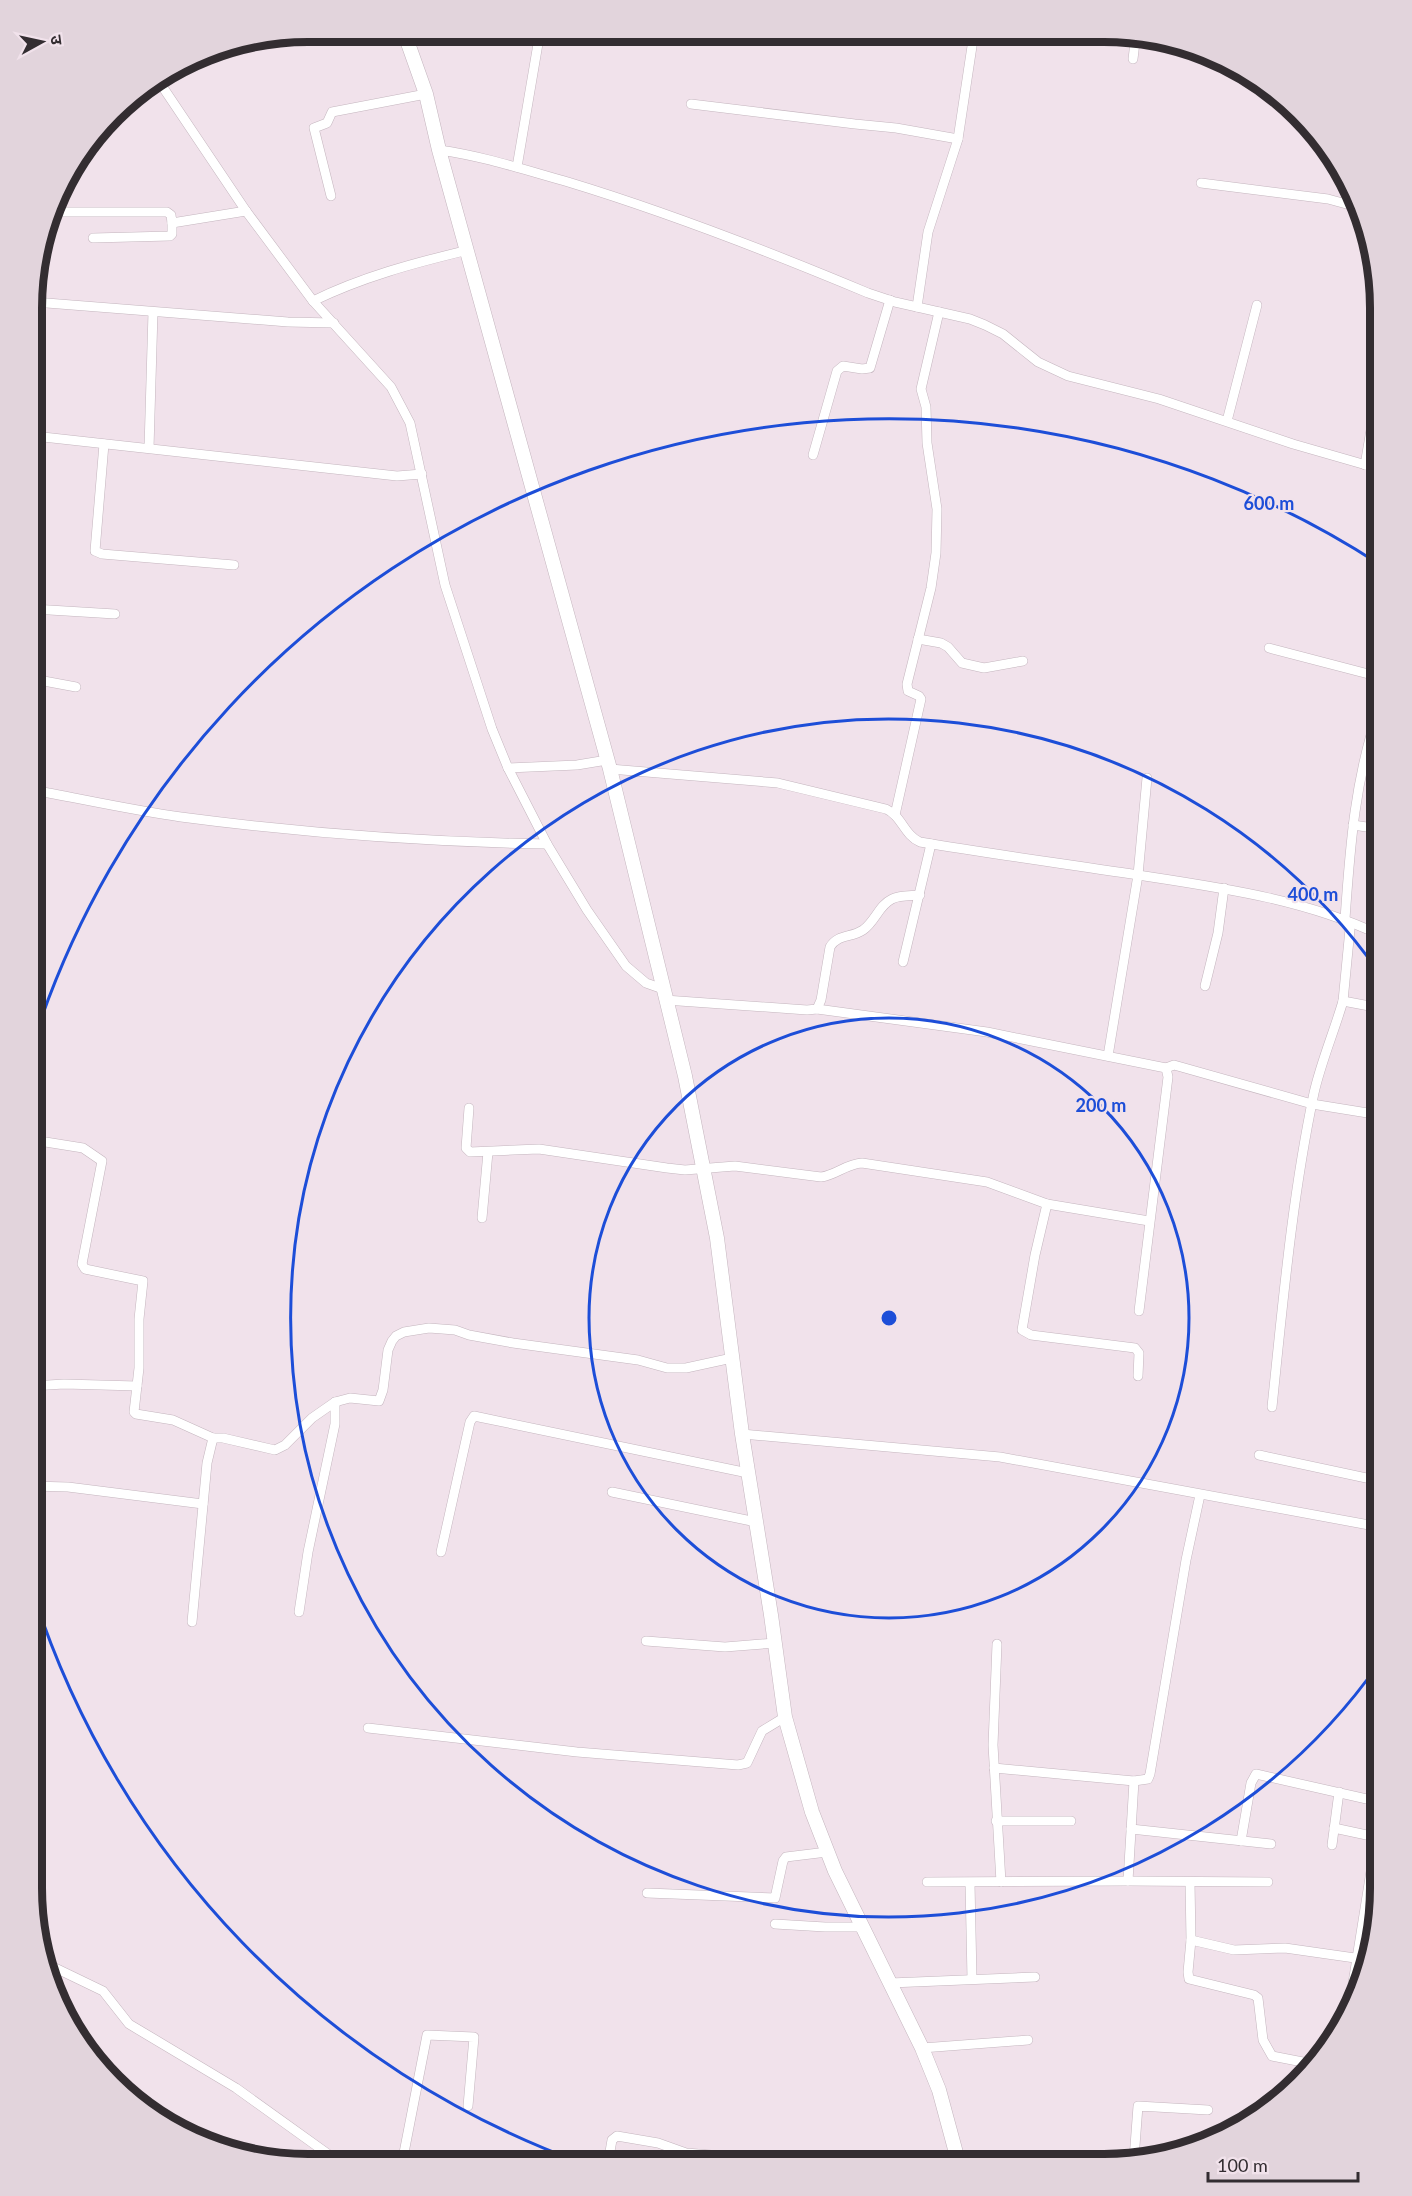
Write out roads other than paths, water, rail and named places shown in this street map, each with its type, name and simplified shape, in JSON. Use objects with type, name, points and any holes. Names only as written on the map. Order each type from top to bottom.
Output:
[{"type":"main road","points":[[408,42],[426,94],[439,150],[609,765],[685,1076],[717,1238],[742,1434],[785,1717],[812,1812],[827,1852],[922,2048],[939,2090],[953,2154]]},
{"type":"street","points":[[517,167],[538,42]]},
{"type":"street","points":[[917,307],[928,232],[958,139],[973,42]]},
{"type":"street","points":[[1133,59],[1135,44]]},
{"type":"street","points":[[162,86],[246,211],[313,301],[371,362],[397,396],[410,423],[445,585],[492,729],[508,768],[547,844],[587,910],[626,966],[664,995],[807,1010],[817,1009],[987,1032],[1166,1068],[1174,1065],[1312,1104],[1370,1113]]},
{"type":"street","points":[[331,196],[314,128],[327,123],[332,112],[426,94]]},
{"type":"street","points":[[691,104],[896,128],[958,139]]},
{"type":"street","points":[[439,150],[517,167],[617,197],[697,225],[868,293],[985,325],[1003,334],[1038,362],[1068,376],[1160,399],[1293,444],[1370,466]]},
{"type":"street","points":[[1201,183],[1328,199],[1350,205]]},
{"type":"street","points":[[172,223],[246,211]]},
{"type":"street","points":[[60,212],[167,212],[171,215],[172,234],[170,236],[93,238]]},
{"type":"street","points":[[313,301],[347,285],[419,261],[468,250]]},
{"type":"street","points":[[813,455],[837,370],[843,366],[870,368],[890,300]]},
{"type":"street","points":[[42,303],[288,322],[334,323]]},
{"type":"street","points":[[1227,421],[1257,305]]},
{"type":"street","points":[[149,448],[153,312]]},
{"type":"street","points":[[895,815],[921,703],[919,696],[908,691],[906,684],[931,588],[937,525],[937,509],[927,443],[926,407],[921,381],[939,312]]},
{"type":"street","points":[[1365,465],[1370,436]]},
{"type":"street","points":[[42,437],[397,476],[422,474]]},
{"type":"street","points":[[104,444],[95,551],[102,554],[234,565]]},
{"type":"street","points":[[42,610],[114,614]]},
{"type":"street","points":[[918,639],[941,643],[962,663],[984,668],[1023,660]]},
{"type":"street","points":[[1269,648],[1370,674]]},
{"type":"street","points":[[42,681],[76,687]]},
{"type":"street","points":[[1272,1407],[1294,1208],[1312,1104],[1317,1080],[1343,1001],[1350,929],[1345,919],[1353,825],[1364,758],[1370,739]]},
{"type":"street","points":[[508,768],[609,765],[778,783],[886,809],[895,815],[909,836],[920,843],[1224,888],[1345,919],[1370,930]]},
{"type":"street","points":[[1108,1056],[1138,875],[1147,778]]},
{"type":"street","points":[[42,792],[178,817],[327,834],[470,843],[547,844]]},
{"type":"street","points":[[1353,825],[1370,828]]},
{"type":"street","points":[[903,962],[931,844]]},
{"type":"street","points":[[1205,986],[1218,933],[1224,888]]},
{"type":"street","points":[[817,1009],[821,1000],[830,947],[834,941],[860,932],[888,900],[894,897],[920,895]]},
{"type":"street","points":[[1343,1001],[1370,1006]]},
{"type":"street","points":[[1139,1311],[1168,1077],[1166,1068]]},
{"type":"street","points":[[469,1108],[467,1151],[539,1149],[667,1168],[735,1166],[821,1177],[862,1163],[987,1182],[1047,1204],[1149,1221]]},
{"type":"street","points":[[42,1141],[83,1148],[102,1161],[82,1264],[85,1269],[143,1281],[134,1408],[136,1414],[173,1419],[213,1438],[223,1438],[275,1450],[285,1445],[312,1418],[335,1402],[350,1398],[379,1401],[388,1350],[392,1341],[404,1332],[429,1328],[455,1330],[513,1343],[638,1360],[668,1368],[686,1368],[732,1358]]},
{"type":"street","points":[[482,1218],[488,1152]]},
{"type":"street","points":[[1047,1204],[1035,1255],[1022,1330],[1031,1335],[1135,1348],[1139,1353],[1138,1376]]},
{"type":"street","points":[[42,1386],[137,1386]]},
{"type":"street","points":[[299,1612],[308,1552],[335,1424],[335,1402]]},
{"type":"street","points":[[441,1552],[470,1422],[474,1416],[748,1473]]},
{"type":"street","points":[[742,1434],[1000,1457],[1370,1525]]},
{"type":"street","points":[[192,1622],[207,1463],[213,1438]]},
{"type":"street","points":[[1259,1455],[1370,1479]]},
{"type":"street","points":[[42,1486],[68,1486],[203,1504]]},
{"type":"street","points":[[612,1492],[756,1522]]},
{"type":"street","points":[[993,1768],[1134,1781],[1148,1779],[1186,1560],[1200,1495]]},
{"type":"street","points":[[646,1641],[725,1647],[775,1643]]},
{"type":"street","points":[[997,1644],[993,1707],[993,1768],[1001,1882]]},
{"type":"street","points":[[368,1728],[577,1752],[743,1765],[747,1763],[762,1731],[785,1717]]},
{"type":"street","points":[[1241,1840],[1251,1783],[1256,1774],[1370,1800]]},
{"type":"street","points":[[1128,1881],[1134,1781]]},
{"type":"street","points":[[1332,1845],[1339,1792]]},
{"type":"street","points":[[996,1821],[1071,1821]]},
{"type":"street","points":[[1334,1828],[1370,1836]]},
{"type":"street","points":[[1131,1829],[1271,1844]]},
{"type":"street","points":[[647,1893],[775,1898],[783,1861],[786,1857],[827,1852]]},
{"type":"street","points":[[1353,1981],[1370,1877]]},
{"type":"street","points":[[927,1882],[1268,1882]]},
{"type":"street","points":[[1190,1882],[1189,1979],[1254,1995],[1258,1998],[1263,2040],[1272,2056],[1305,2062]]},
{"type":"street","points":[[970,1883],[972,1979]]},
{"type":"street","points":[[775,1924],[825,1928],[863,1927]]},
{"type":"street","points":[[1191,1940],[1234,1950],[1285,1948],[1361,1959]]},
{"type":"street","points":[[54,1967],[103,1990],[129,2024],[236,2088],[328,2154]]},
{"type":"street","points":[[890,1983],[1035,1977]]},
{"type":"street","points":[[404,2154],[427,2035],[474,2037],[468,2106]]},
{"type":"street","points":[[922,2048],[1028,2040]]},
{"type":"street","points":[[1135,2152],[1138,2106],[1208,2110]]},
{"type":"street","points":[[610,2154],[612,2140],[617,2136],[658,2143],[686,2153],[699,2154]]}]
